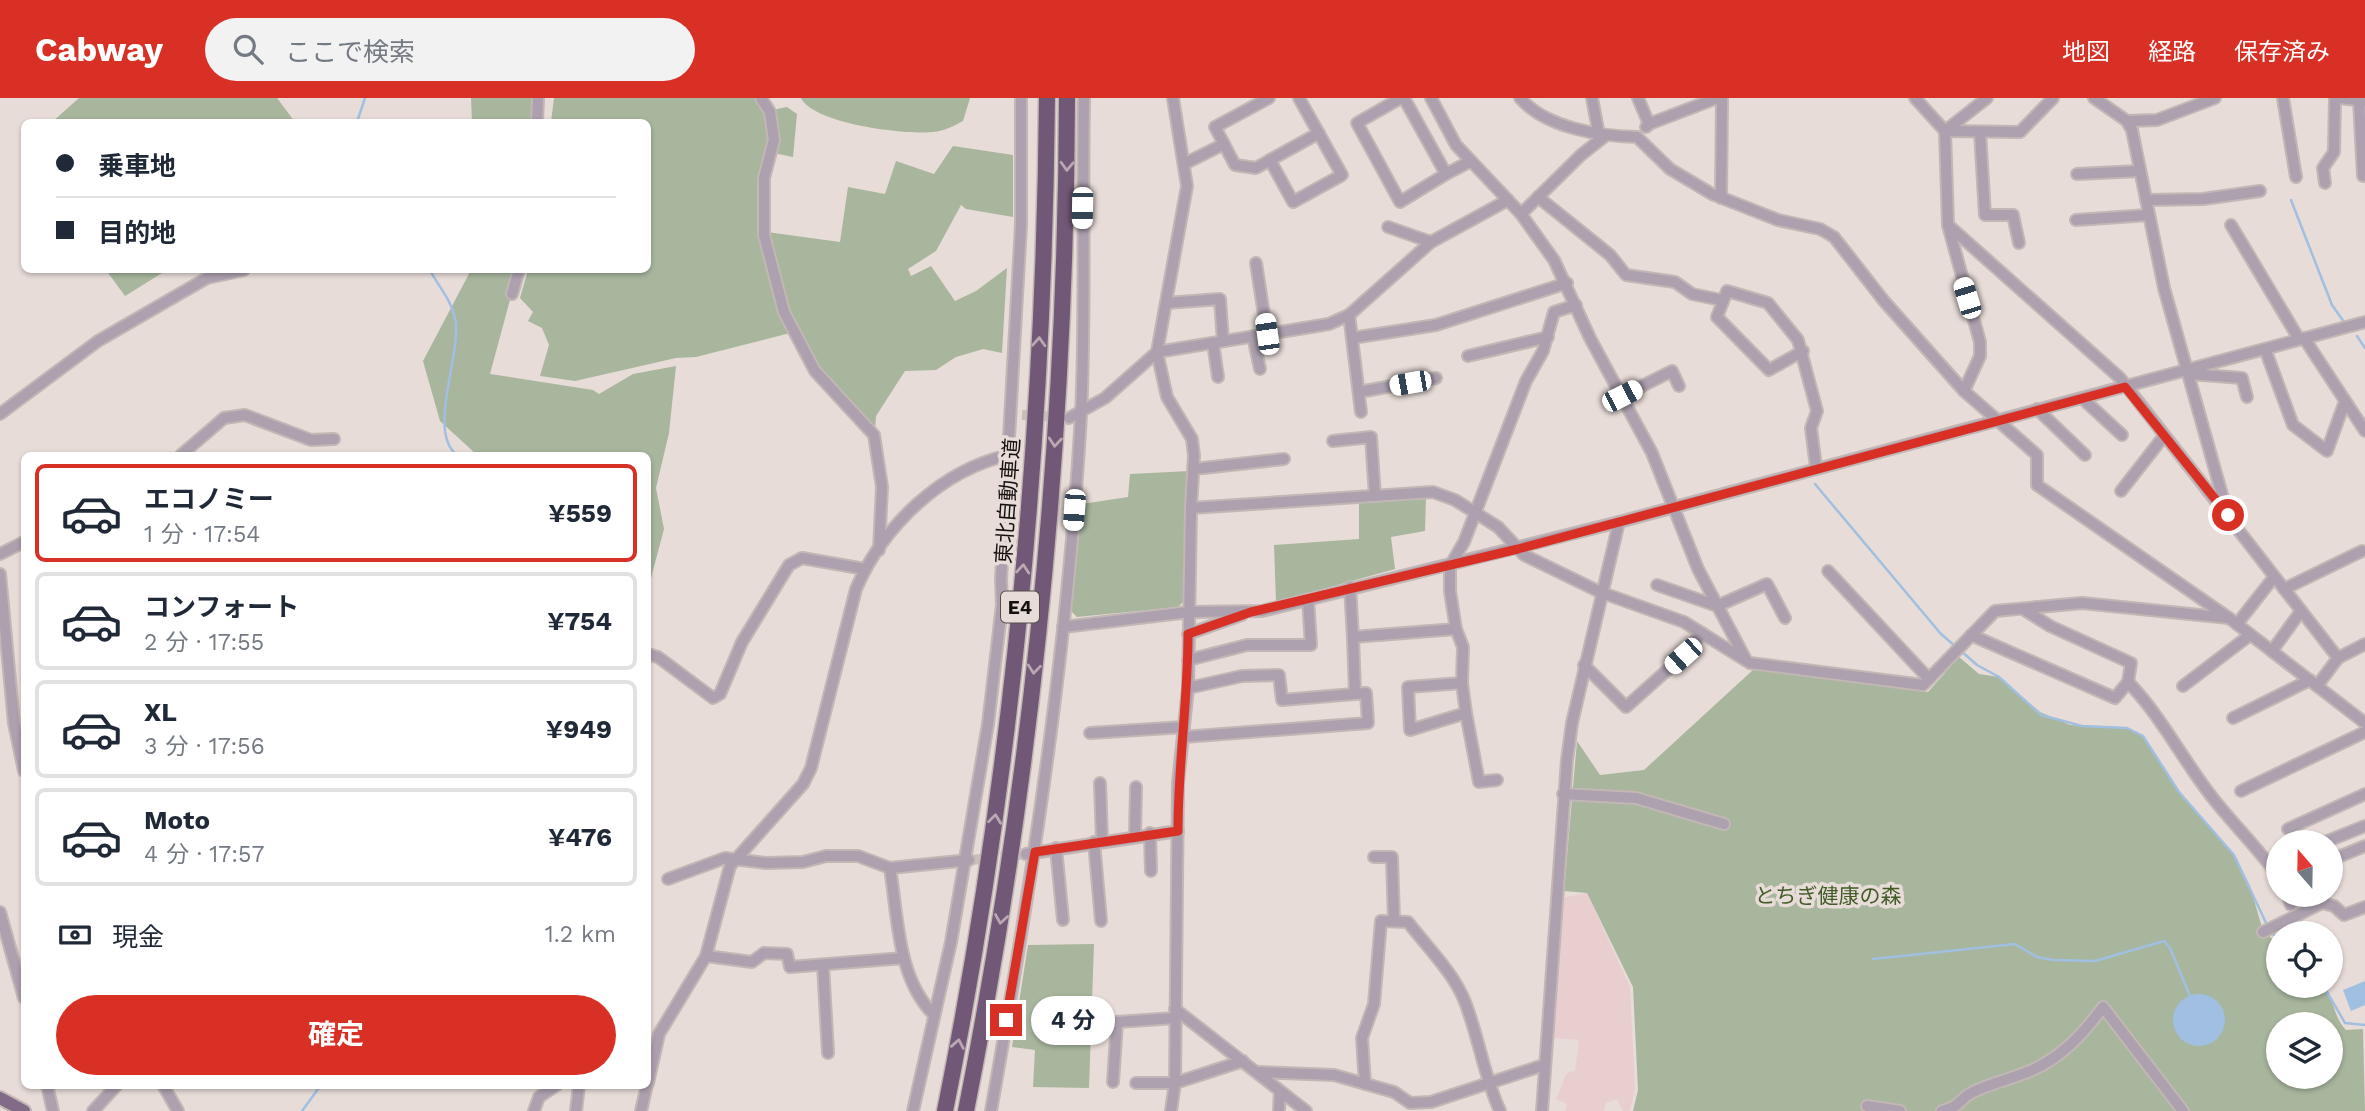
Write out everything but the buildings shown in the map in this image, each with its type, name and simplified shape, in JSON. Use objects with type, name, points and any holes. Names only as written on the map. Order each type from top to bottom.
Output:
[{"type":"highway","name":"東北自動車道","points":[[945,1111],[992,842],[1023,575],[1041,312],[1046,98]]},
{"type":"highway","name":"東北自動車道","points":[[967,1111],[1013,844],[1043,588],[1061,335],[1067,98]]},
{"type":"main road","points":[[0,1098],[24,1111]]},
{"type":"street","points":[[537,119],[538,98]]},
{"type":"street","points":[[761,98],[770,112],[774,140],[764,178],[764,235],[784,312],[816,371],[874,435],[882,486],[879,550]]},
{"type":"street","points":[[913,1111],[967,861],[988,723],[1002,605],[1001,579],[1009,456],[1017,414],[1021,98]]},
{"type":"street","points":[[991,1111],[1063,627],[1081,412],[1084,98]]},
{"type":"street","points":[[1171,1111],[1175,1083],[1178,831],[1188,688],[1194,469],[1192,439],[1167,397],[1157,352],[1185,204],[1184,164],[1173,98]]},
{"type":"street","points":[[1269,98],[1215,127],[1235,165],[1256,168],[1319,133]]},
{"type":"street","points":[[1269,160],[1293,202],[1342,175],[1299,98]]},
{"type":"street","points":[[1446,174],[1402,98],[1357,123],[1400,202],[1471,161]]},
{"type":"street","points":[[1431,98],[1456,145],[1521,214],[1555,260],[1652,453],[1698,569],[1746,660]]},
{"type":"street","points":[[1520,98],[1540,115],[1602,135],[1637,136],[1670,169],[1721,198],[1778,220],[1820,229],[1834,237],[1884,301],[1964,391],[2038,455],[2037,485],[2233,621],[2365,723]]},
{"type":"street","points":[[1592,98],[1602,135]]},
{"type":"street","points":[[1638,98],[1649,124]]},
{"type":"street","points":[[1637,136],[1649,124],[1719,98],[1721,198]]},
{"type":"street","points":[[1945,131],[1987,98]]},
{"type":"street","points":[[1945,131],[2020,132],[2053,98]]},
{"type":"street","points":[[2094,98],[2127,121],[2132,131],[2164,288],[2228,515]]},
{"type":"street","points":[[2127,121],[2157,120],[2215,98]]},
{"type":"street","points":[[2283,98],[2296,177]]},
{"type":"street","points":[[2325,183],[2323,168],[2334,152],[2337,98],[2362,101],[2363,176]]},
{"type":"street","points":[[1917,99],[1945,131],[1948,225],[1980,342],[1980,356],[1964,391]]},
{"type":"street","points":[[1980,132],[1985,215],[2013,215],[2018,243]]},
{"type":"street","points":[[1521,214],[1602,135]]},
{"type":"street","points":[[1184,164],[1224,144]]},
{"type":"street","points":[[2077,174],[2140,171]]},
{"type":"street","points":[[2146,200],[2203,199],[2260,191]]},
{"type":"street","points":[[1538,197],[1610,255],[1626,275],[1675,282],[1692,294],[1721,300]]},
{"type":"street","points":[[1069,418],[1105,398],[1157,352],[1329,324],[1349,315],[1430,242],[1507,200]]},
{"type":"street","points":[[2076,220],[2149,215]]},
{"type":"street","points":[[1948,225],[2120,378],[2338,658]]},
{"type":"street","points":[[2231,225],[2301,339],[2365,431]]},
{"type":"street","points":[[1388,227],[1430,242]]},
{"type":"street","points":[[1256,263],[1267,334]]},
{"type":"street","points":[[0,414],[98,341],[207,278],[230,273]]},
{"type":"street","points":[[512,294],[518,273]]},
{"type":"street","points":[[1352,338],[1436,325],[1567,283]]},
{"type":"street","points":[[1803,351],[1769,370],[1717,317],[1721,300],[1727,291],[1768,303],[1798,340],[1803,351],[1817,411],[1811,428],[1816,467]]},
{"type":"street","points":[[1166,303],[1220,299],[1218,377]]},
{"type":"street","points":[[1497,780],[1479,782],[1462,684],[1463,647],[1456,629],[1450,591],[1450,566],[1476,512],[1526,381],[1548,337],[1554,312],[1576,305]]},
{"type":"street","points":[[1349,315],[1361,412]]},
{"type":"street","points":[[1188,634],[1251,612],[1518,549],[1997,419],[2189,372],[2365,322]]},
{"type":"street","points":[[1254,336],[1260,369]]},
{"type":"street","points":[[1468,356],[1548,337]]},
{"type":"street","points":[[2265,349],[2293,425],[2327,451],[2345,401]]},
{"type":"street","points":[[1622,396],[1672,372],[1679,386]]},
{"type":"street","points":[[2189,372],[2242,378],[2247,397]]},
{"type":"street","points":[[1359,392],[1436,378]]},
{"type":"street","points":[[2082,398],[2122,435]]},
{"type":"street","points":[[2037,409],[2085,456]]},
{"type":"street","points":[[184,452],[224,418],[245,415],[311,440],[334,439]]},
{"type":"street","points":[[2121,491],[2164,436]]},
{"type":"street","points":[[1333,441],[1371,437],[1375,496]]},
{"type":"street","points":[[651,1067],[659,1034],[706,956],[730,866],[803,784],[811,768],[856,589],[865,569],[914,507],[953,477],[974,465],[1009,456]]},
{"type":"street","points":[[1194,469],[1284,459]]},
{"type":"street","points":[[1191,508],[1433,492],[1476,512],[1498,527],[1524,555],[1600,592],[1684,622],[1746,660],[1923,685],[1995,611],[2082,603],[2233,621]]},
{"type":"street","points":[[1542,1111],[1563,794],[1572,723],[1600,592],[1619,522]]},
{"type":"street","points":[[0,554],[21,544]]},
{"type":"street","points":[[2284,589],[2362,551]]},
{"type":"street","points":[[651,655],[658,657],[713,698],[720,694],[742,642],[789,565],[802,558],[865,569]]},
{"type":"street","points":[[1828,571],[1929,679]]},
{"type":"street","points":[[0,574],[14,723],[21,752]]},
{"type":"street","points":[[2233,621],[2274,577]]},
{"type":"street","points":[[1657,585],[1717,606],[1767,584],[1785,618]]},
{"type":"street","points":[[1350,587],[1355,692]]},
{"type":"street","points":[[1188,660],[1247,645],[1311,645],[1308,599]]},
{"type":"street","points":[[1971,635],[2115,698],[2128,682],[2131,663],[2050,626],[2023,609]]},
{"type":"street","points":[[2272,652],[2301,611]]},
{"type":"street","points":[[1063,627],[1189,612],[1251,612]]},
{"type":"street","points":[[1353,637],[1456,629]]},
{"type":"street","points":[[1584,665],[1626,707],[1683,656],[1702,633]]},
{"type":"street","points":[[2183,686],[2250,635]]},
{"type":"street","points":[[2233,718],[2313,683],[2338,658],[2365,645]]},
{"type":"street","points":[[1090,733],[1183,732],[1368,723],[1366,693],[1282,700],[1279,675],[1242,676],[1188,688]]},
{"type":"street","points":[[2128,682],[2173,738],[2211,797],[2251,838],[2266,860]]},
{"type":"street","points":[[1462,684],[1408,687],[1410,730],[1466,713]]},
{"type":"street","points":[[2241,791],[2365,733]]},
{"type":"street","points":[[1100,783],[1098,841],[1101,921]]},
{"type":"street","points":[[1135,835],[1136,787]]},
{"type":"street","points":[[1563,794],[1636,798],[1724,824]]},
{"type":"street","points":[[2288,829],[2365,794]]},
{"type":"street","points":[[2343,835],[2365,826]]},
{"type":"street","points":[[1031,853],[1135,835],[1178,831]]},
{"type":"street","points":[[1150,833],[1151,871]]},
{"type":"street","points":[[2343,855],[2365,846]]},
{"type":"street","points":[[1056,848],[1063,920]]},
{"type":"street","points":[[668,878],[714,860],[803,862],[826,856],[858,856],[890,868],[967,861]]},
{"type":"street","points":[[1374,857],[1392,857],[1394,921]]},
{"type":"street","points":[[890,868],[904,958],[923,1004],[934,1015]]},
{"type":"street","points":[[2263,932],[2322,903],[2333,906],[2344,915],[2365,907]]},
{"type":"street","points":[[0,912],[21,987]]},
{"type":"street","points":[[1365,1083],[1362,1038],[1374,1004],[1381,921],[1408,922],[1458,988],[1466,1003],[1487,1083],[1500,1111]]},
{"type":"street","points":[[706,956],[752,962],[764,953],[787,954],[790,967],[904,958]]},
{"type":"street","points":[[823,965],[828,1053]]},
{"type":"street","points":[[1942,1111],[1959,1107],[1970,1093],[2033,1070],[2063,1052],[2084,1032],[2103,1007],[2183,1111]]},
{"type":"street","points":[[1113,1082],[1117,1022],[1175,1014],[1243,1061],[1306,1111]]},
{"type":"street","points":[[651,1038],[659,1034]]},
{"type":"street","points":[[1136,1083],[1175,1083],[1243,1061]]},
{"type":"street","points":[[1257,1072],[1334,1075],[1394,1092],[1410,1103],[1431,1102],[1544,1065]]},
{"type":"street","points":[[48,1089],[53,1111]]},
{"type":"street","points":[[93,1111],[113,1089]]},
{"type":"street","points":[[165,1089],[178,1111]]},
{"type":"street","points":[[534,1111],[539,1097],[551,1089]]},
{"type":"street","points":[[576,1111],[579,1089]]},
{"type":"street","points":[[641,1111],[646,1089]]},
{"type":"street","points":[[1279,1111],[1280,1091]]},
{"type":"street","points":[[1867,1106],[1900,1111]]},
{"type":"shaded area","points":[[1587,893],[1630,987],[1635,1089],[1630,1111],[1623,1111],[1617,1099],[1606,1103],[1604,1111],[1565,1111],[1567,1104],[1556,1099],[1566,1074],[1575,1070],[1579,1040],[1552,1038],[1562,898]]},
{"type":"green space","points":[[79,98],[277,98],[293,119],[55,119]]},
{"type":"green space","points":[[471,98],[544,98],[543,119],[472,119]]},
{"type":"green space","points":[[554,98],[761,98],[762,112],[787,107],[797,114],[793,157],[769,152],[762,239],[772,292],[790,333],[696,357],[676,358],[575,381],[540,376],[549,345],[542,328],[528,321],[533,312],[520,298],[527,273],[651,273],[651,119],[551,119]]},
{"type":"green space","points":[[801,98],[970,98],[963,121],[941,131],[902,132],[861,126],[823,115],[809,107]]},
{"type":"green space","points":[[953,146],[1013,155],[1013,217],[966,209],[961,205],[936,251],[908,269],[911,276],[931,266],[955,301],[976,291],[1007,268],[1002,353],[983,349],[956,357],[936,370],[905,371],[876,416],[875,430],[811,363],[792,324],[767,232],[840,242],[848,187],[885,194],[896,161],[934,174]]},
{"type":"green space","points":[[108,273],[162,273],[125,296]]},
{"type":"green space","points":[[469,273],[517,273],[490,374],[593,390],[599,394],[633,374],[676,366],[669,433],[656,488],[664,529],[651,578],[651,452],[474,452],[440,421],[423,361]]},
{"type":"green space","points":[[1190,471],[1184,601],[1178,607],[1077,617],[1070,610],[1082,504],[1128,497],[1130,474]]},
{"type":"green space","points":[[1426,496],[1425,531],[1391,537],[1395,569],[1276,602],[1274,545],[1359,539],[1359,501]]},
{"type":"green space","name":"とちぎ健康の森","points":[[1959,657],[1979,674],[1999,677],[2040,712],[2070,725],[2127,728],[2143,736],[2179,792],[2234,855],[2250,886],[2266,934],[2266,998],[2331,998],[2336,1012],[2266,1012],[2266,1089],[2343,1089],[2343,1026],[2346,1030],[2363,1029],[2365,1111],[1633,1111],[1638,1090],[1633,987],[1587,893],[1564,891],[1577,741],[1600,775],[1644,770],[1754,669],[1928,692]]},
{"type":"green space","points":[[1094,944],[1089,1088],[1033,1087],[1035,1050],[1012,1047],[1028,945]]},
{"type":"water","points":[[2365,981],[2365,1005],[2351,1011],[2343,990]]},
{"type":"water","points":[[2199,994],[2209,996],[2217,1002],[2223,1010],[2223,1030],[2217,1038],[2209,1044],[2199,1046],[2189,1044],[2181,1038],[2175,1030],[2173,1020],[2175,1010],[2181,1002],[2189,996]]},
{"type":"waterway","points":[[358,119],[365,98]]},
{"type":"waterway","points":[[2291,200],[2332,305],[2344,322]]},
{"type":"waterway","points":[[432,273],[455,318],[456,333],[445,410],[448,444],[455,452]]},
{"type":"waterway","points":[[2357,336],[2365,348]]},
{"type":"waterway","points":[[1815,484],[1941,634],[1955,646]]},
{"type":"waterway","points":[[1960,650],[1977,665],[1999,677],[2041,715],[2082,726],[2127,728],[2143,736],[2179,792],[2234,855],[2266,923]]},
{"type":"waterway","points":[[1873,959],[2015,944],[2037,957],[2095,961],[2164,941],[2170,948],[2190,996]]},
{"type":"waterway","points":[[2331,998],[2345,1023],[2365,1025]]},
{"type":"waterway","points":[[302,1111],[318,1089]]},
{"type":"tunnel","points":[[1022,415],[1060,417]]},
{"type":"tunnel","points":[[971,860],[1026,854]]},
{"type":"route","points":[[1006,1020],[1035,852],[1155,832],[1178,831],[1178,783],[1188,688],[1188,634],[1251,612],[1518,549],[2125,387],[2228,515]]}]
